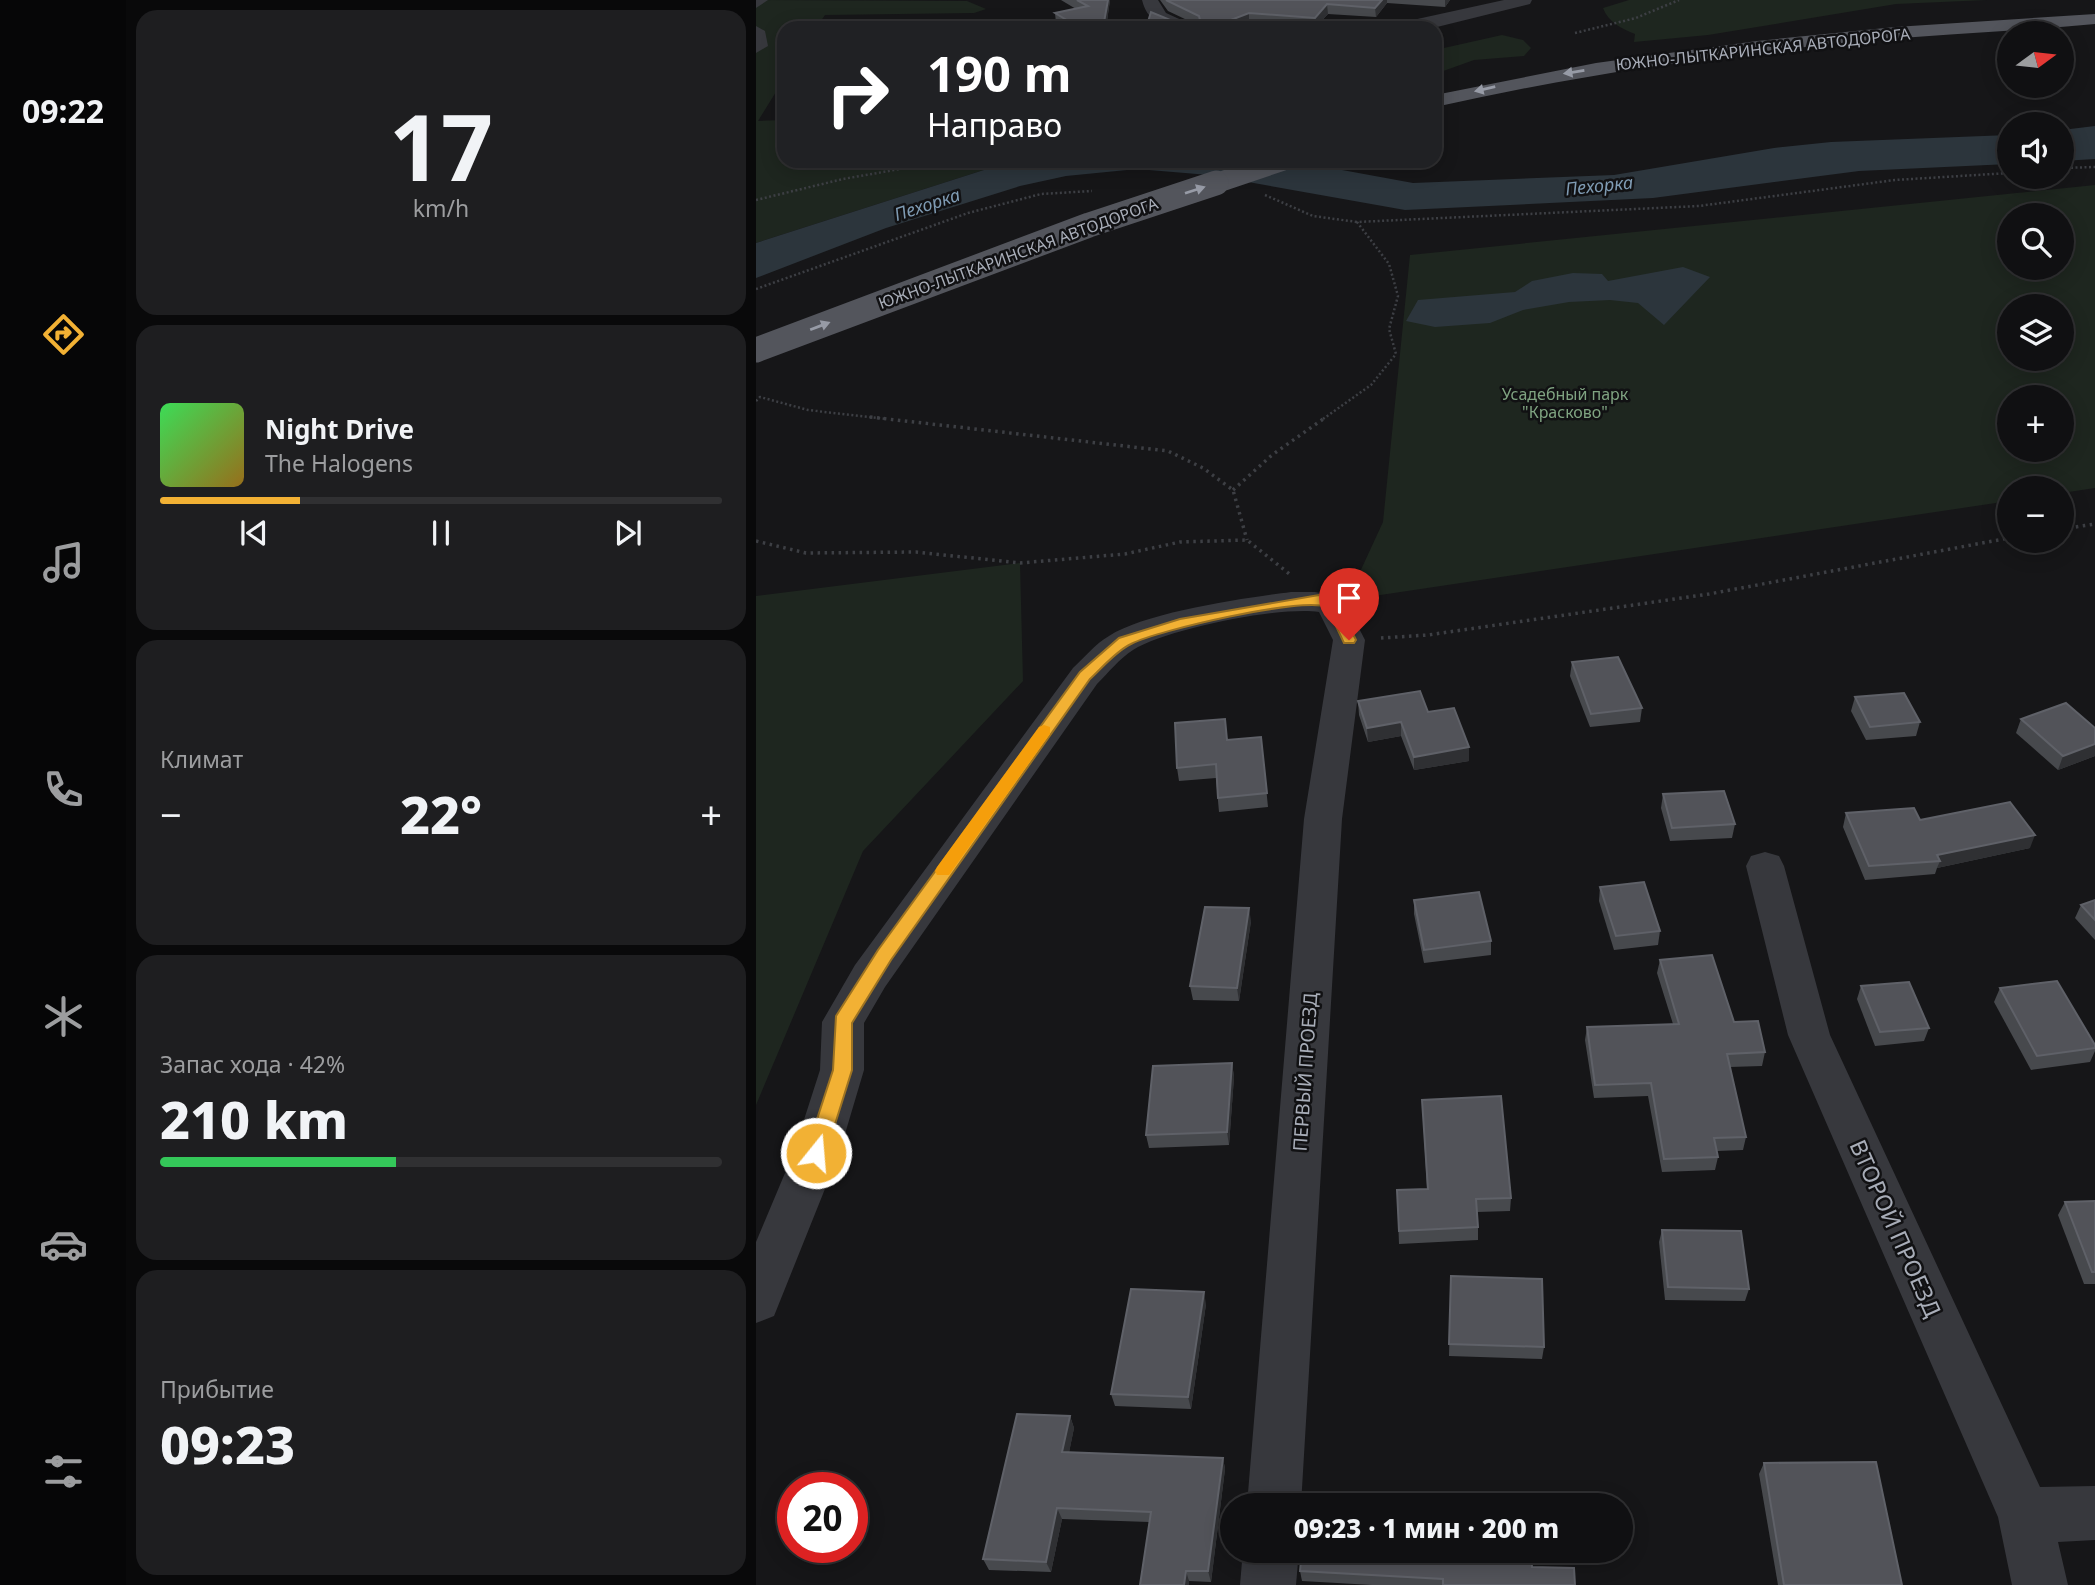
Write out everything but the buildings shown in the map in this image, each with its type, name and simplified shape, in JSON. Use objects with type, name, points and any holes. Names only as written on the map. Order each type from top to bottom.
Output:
[{"type":"main road","name":"ЮЖНО-ЛЫТКАРИНСКАЯ АВТОДОРОГА","points":[[2074,26],[2095,18]]},
{"type":"main road","name":"ЮЖНО-ЛЫТКАРИНСКАЯ АВТОДОРОГА","points":[[1442,99],[1536,78],[1671,56],[1868,34],[1997,31]]},
{"type":"main road","points":[[2074,31],[2095,34]]},
{"type":"main road","name":"ЮЖНО-ЛЫТКАРИНСКАЯ АВТОДОРОГА","points":[[1442,118],[1559,91],[1696,69],[1885,45],[1997,39]]},
{"type":"main road","name":"ЮЖНО-ЛЫТКАРИНСКАЯ АВТОДОРОГА","points":[[1071,206],[1188,168]]},
{"type":"main road","name":"ЮЖНО-ЛЫТКАРИНСКАЯ АВТОДОРОГА","points":[[756,350],[1089,225],[1261,168]]},
{"type":"street","points":[[1150,0],[1151,8],[1166,21]]},
{"type":"street","points":[[1441,21],[1524,0]]},
{"type":"street","points":[[756,31],[759,46],[756,48]]},
{"type":"street","points":[[756,1300],[816,1153],[831,1106],[842,1070],[843,1022],[885,954],[1085,676],[1124,641],[1180,623],[1251,608],[1319,599],[1332,604],[1349,640]]},
{"type":"street","name":"ПЕРВЫЙ ПРОЕЗД","points":[[1275,1493],[1323,819],[1349,640]]},
{"type":"street","name":"ВТОРОЙ ПРОЕЗД","points":[[1765,866],[1809,1035],[2025,1515],[2040,1585]]},
{"type":"street","points":[[2025,1515],[2095,1513]]},
{"type":"street","points":[[1268,1585],[1270,1563]]},
{"type":"path","points":[[1575,33],[1636,18],[1679,0]]},
{"type":"path","points":[[2074,168],[2095,167]]},
{"type":"path","points":[[756,200],[843,179],[906,168]]},
{"type":"path","points":[[1233,490],[1272,455],[1371,385],[1396,354],[1389,329],[1398,296],[1389,264],[1357,222],[1699,206],[1895,180],[1997,174]]},
{"type":"path","points":[[756,401],[760,397],[808,410],[1168,451],[1203,468],[1233,490],[1247,540],[1319,599]]},
{"type":"path","points":[[2074,527],[2095,524]]},
{"type":"path","points":[[756,541],[806,553],[916,552],[1020,562],[1125,554],[1180,542],[1247,540]]},
{"type":"path","points":[[1349,640],[1428,635],[1709,594],[1997,540]]},
{"type":"green space","points":[[756,0],[967,1],[986,9],[974,13],[825,15],[821,21],[777,21],[777,90],[758,121],[777,120],[777,168],[990,168],[756,243]]},
{"type":"green space","points":[[1629,0],[1987,0],[1896,4],[1708,35],[1634,42],[1635,34],[1612,21],[1603,8]]},
{"type":"green space","points":[[1502,35],[1523,40],[1531,48],[1524,56],[1474,60],[1442,71],[1442,48]]},
{"type":"green space","name":"Усадебный парк \"Красково\"","points":[[2095,185],[2095,488],[2074,491],[2074,476],[1997,476],[1997,503],[1347,600],[1383,522],[1410,255]]},
{"type":"green space","points":[[1020,563],[1023,681],[863,851],[756,1105],[756,596]]},
{"type":"water","points":[[2095,126],[2095,159],[2074,160],[2074,129]]},
{"type":"water","name":"Пехорка","points":[[1997,135],[1997,165],[1859,171],[1653,198],[1405,210],[1209,175],[1137,169],[1066,176],[1020,186],[886,228],[756,278],[756,243],[990,168],[1331,168],[1413,183],[1614,175],[1774,148],[1831,142]]},
{"type":"water","points":[[1683,267],[1710,277],[1664,325],[1638,303],[1610,300],[1569,302],[1523,310],[1490,323],[1435,327],[1406,321],[1418,300],[1515,292],[1532,281],[1573,273],[1602,274],[1608,281]]},
{"type":"slow traffic","points":[[943,871],[1044,731]]},
{"type":"route","points":[[816,1153],[842,1070],[843,1022],[884,955],[1001,789],[1085,676],[1124,641],[1180,623],[1251,608],[1319,599],[1332,604],[1349,640]]}]
